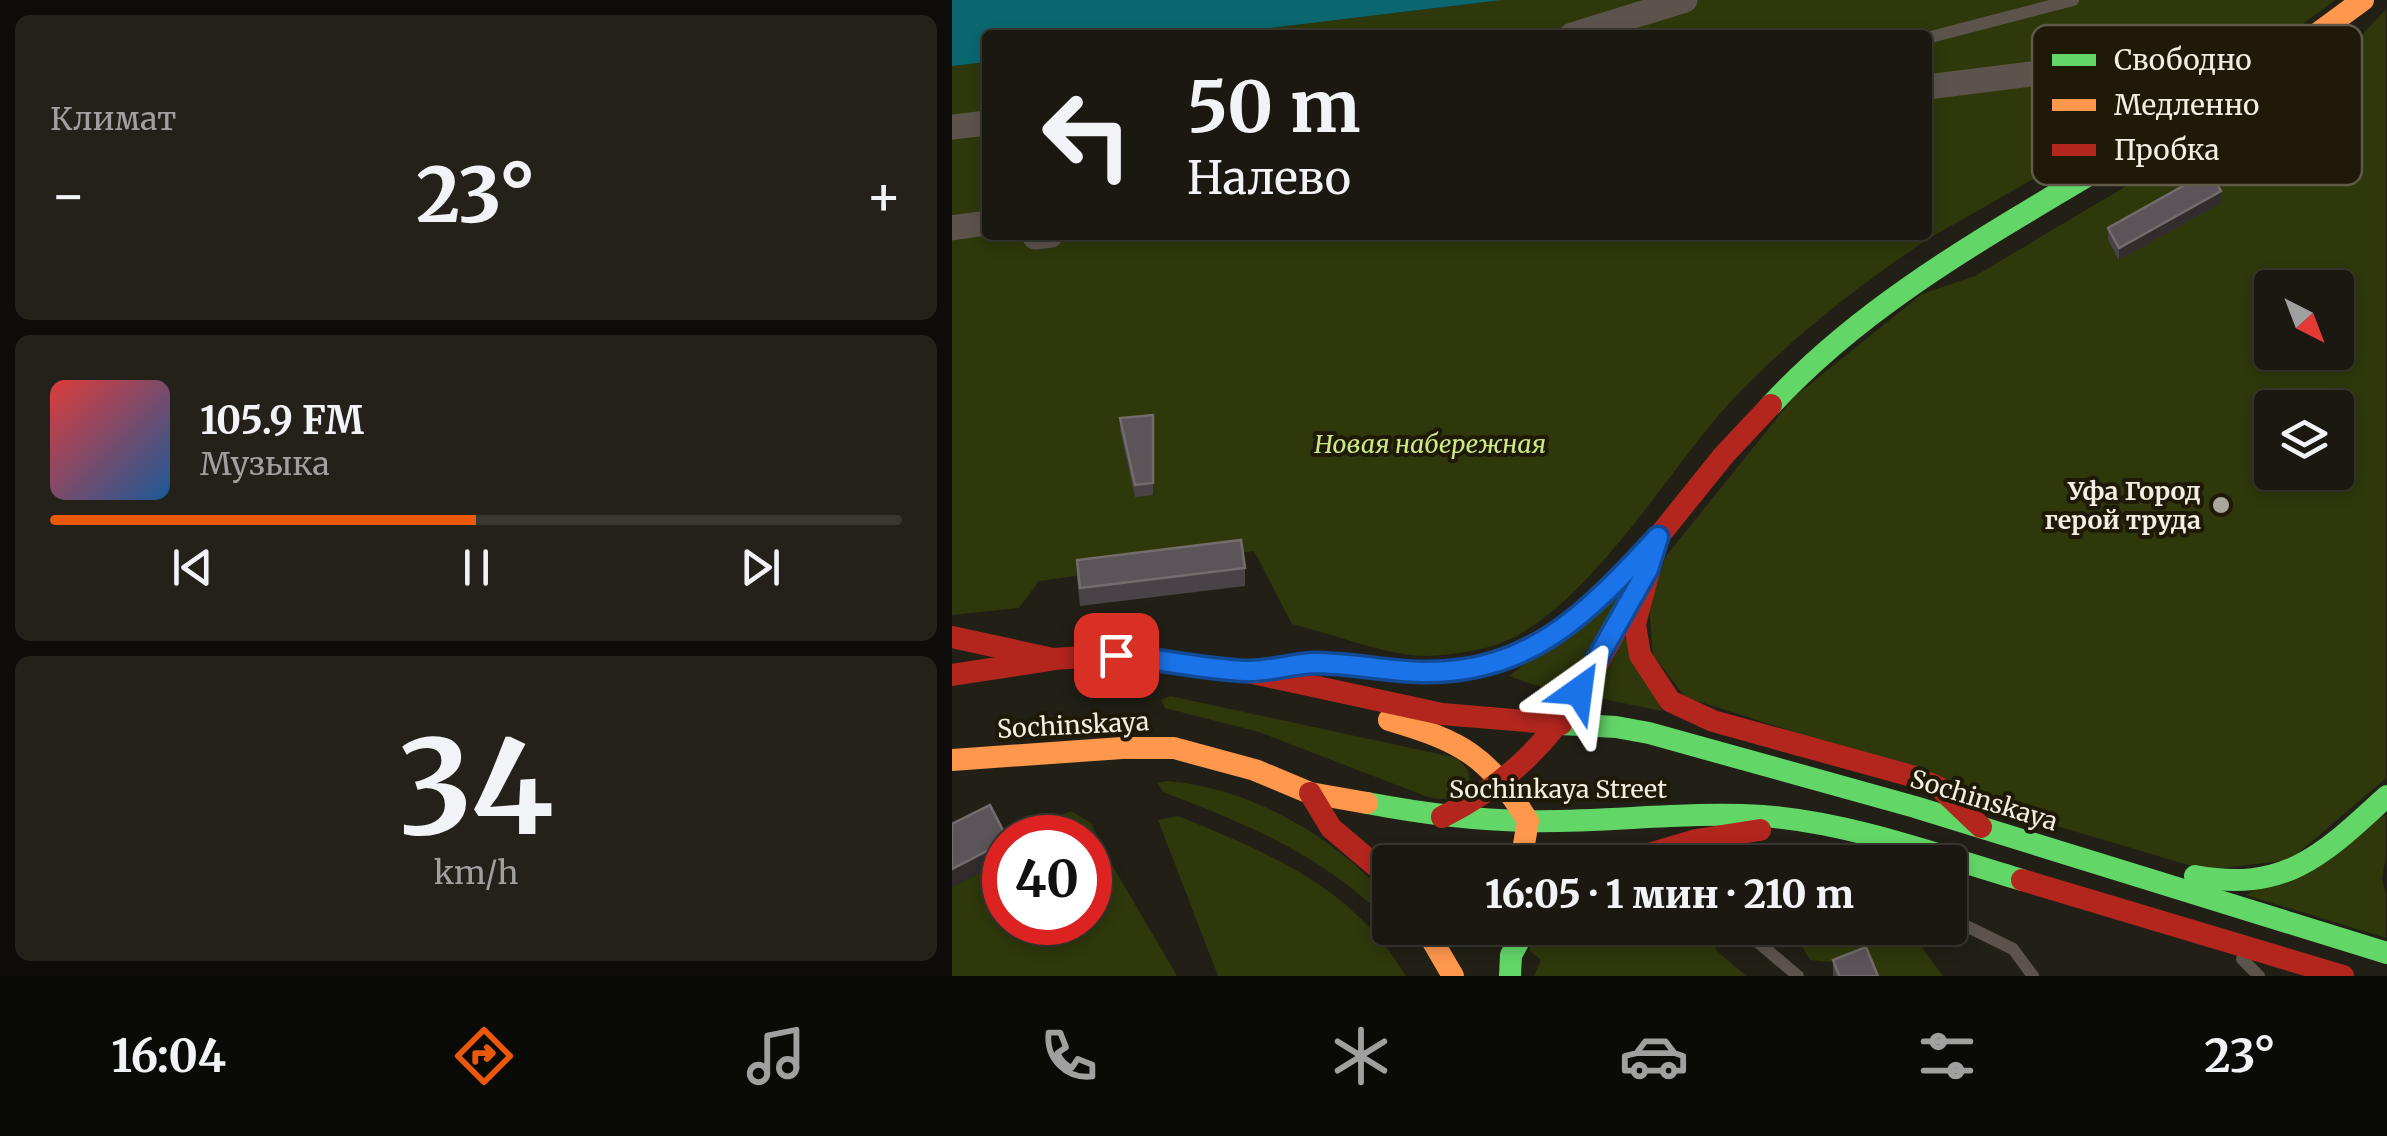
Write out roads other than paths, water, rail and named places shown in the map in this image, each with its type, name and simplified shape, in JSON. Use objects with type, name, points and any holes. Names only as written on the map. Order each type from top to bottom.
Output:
[{"type":"main road","points":[[2329,25],[2363,0]]},
{"type":"main road","points":[[1248,672],[1312,663],[1418,672],[1463,671],[1518,654],[1550,639],[1578,620],[1658,537],[1702,480],[1776,398],[1863,318],[1978,241],[2072,185]]},
{"type":"main road","points":[[1658,537],[1634,624],[1640,655],[1670,701],[1713,721],[1915,777],[1940,788],[1982,827]]},
{"type":"main road","points":[[1442,817],[1469,807],[1505,782],[1538,749],[1560,722],[1648,569]]},
{"type":"main road","points":[[952,637],[1053,659]]},
{"type":"main road","points":[[952,675],[1053,659],[1116,655],[1248,672],[1442,714],[1509,722],[1560,722]]},
{"type":"main road","points":[[1336,691],[1358,709],[1437,732],[1473,750],[1505,782],[1528,822]]},
{"type":"main road","name":"Sochinskaya","points":[[1560,722],[1650,733],[1982,827],[2386,953]]},
{"type":"main road","name":"Sochinskaya","points":[[952,760],[1174,748],[1255,770],[1310,793]]},
{"type":"main road","points":[[1524,845],[1528,822],[1521,796],[1538,749]]},
{"type":"main road","points":[[1469,807],[1480,793],[1483,776],[1473,750]]},
{"type":"main road","points":[[1310,793],[1331,828],[1372,863]]},
{"type":"main road","name":"Sochinkaya Street","points":[[1310,793],[1442,817],[1528,822]]},
{"type":"main road","points":[[2062,851],[2108,851],[2204,878],[2248,882],[2275,879],[2314,858],[2386,796]]},
{"type":"main road","points":[[1528,822],[1758,816],[1802,820],[1854,830],[2343,976]]},
{"type":"main road","points":[[1700,845],[1802,820]]},
{"type":"main road","points":[[1434,945],[1453,976]]},
{"type":"main road","points":[[1501,976],[1504,945]]},
{"type":"main road","points":[[1510,976],[1511,955],[1517,945]]},
{"type":"street","points":[[1588,30],[1685,0]]},
{"type":"street","points":[[1932,87],[2032,76]]},
{"type":"street","points":[[952,127],[982,124]]},
{"type":"street","points":[[952,228],[982,224]]},
{"type":"street","points":[[952,786],[985,757]]},
{"type":"lane","points":[[1932,37],[2073,0]]},
{"type":"lane","points":[[1967,926],[2014,948],[2033,976]]},
{"type":"lane","points":[[2226,943],[2259,976]]},
{"type":"lane","points":[[1761,945],[1798,976]]},
{"type":"water","points":[[952,0],[1502,0],[1254,30],[982,30],[982,63],[952,66]]},
{"type":"place","name":"Уфа Город герой труда","points":[[2221,505]]},
{"type":"park label","name":"Новая набережная","points":[[1430,444]]}]
